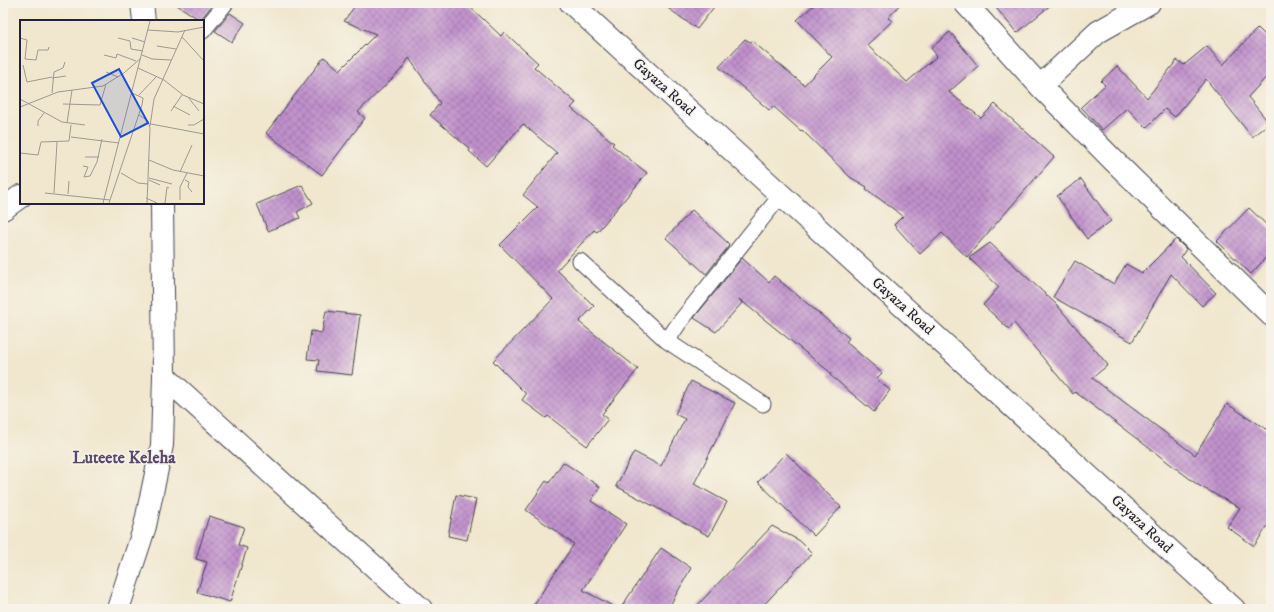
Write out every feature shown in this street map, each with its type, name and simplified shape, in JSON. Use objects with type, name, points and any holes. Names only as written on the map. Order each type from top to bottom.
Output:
[{"type":"street","points":[[142,3],[144,20]]},
{"type":"street","name":"Gayaza Road","points":[[571,3],[1234,609]]},
{"type":"street","points":[[965,3],[1040,86],[1271,315]]},
{"type":"street","points":[[1040,86],[1098,32],[1149,3]]},
{"type":"street","points":[[3,209],[20,197]]},
{"type":"street","points":[[118,609],[146,526],[162,444],[164,376],[162,204]]},
{"type":"street","points":[[164,376],[421,609]]},
{"type":"lane","points":[[204,30],[226,3]]},
{"type":"lane","points":[[667,341],[679,323],[782,195]]},
{"type":"lane","points":[[580,261],[667,341],[763,404]]},
{"type":"building","points":[[174,3],[214,3],[200,20]]},
{"type":"building","points":[[357,3],[466,3],[501,36],[504,32],[538,63],[534,67],[576,103],[571,108],[614,143],[612,145],[647,173],[597,232],[594,230],[557,270],[594,306],[579,322],[638,369],[602,414],[608,419],[587,446],[548,416],[546,418],[522,400],[526,394],[493,361],[553,299],[500,245],[538,207],[523,195],[557,153],[523,124],[486,166],[469,151],[470,149],[430,115],[440,103],[409,58],[401,70],[358,112],[365,118],[322,175],[266,133],[324,57],[340,70],[376,34],[344,21]]},
{"type":"building","points":[[661,3],[717,3],[697,29]]},
{"type":"building","points":[[816,3],[901,3],[888,18],[892,21],[867,45],[907,82],[937,56],[931,48],[950,32],[978,66],[949,92],[981,118],[995,104],[1054,157],[967,257],[942,233],[920,254],[894,225],[903,216],[866,189],[867,187],[850,177],[802,130],[801,131],[773,106],[769,110],[719,67],[745,39],[750,42],[752,41],[804,85],[832,57],[797,20]]},
{"type":"building","points":[[992,3],[1053,3],[1017,33]]},
{"type":"building","points":[[230,13],[245,23],[232,42],[215,31]]},
{"type":"building","points":[[1258,28],[1271,41],[1271,72],[1248,97],[1269,123],[1252,137],[1206,79],[1175,117],[1165,109],[1146,128],[1127,108],[1102,130],[1081,107],[1105,85],[1101,81],[1117,66],[1147,98],[1177,60],[1184,65],[1207,46],[1223,65]]},
{"type":"building","points":[[1081,179],[1111,221],[1087,239],[1057,196]]},
{"type":"building","points":[[302,185],[313,203],[297,212],[300,218],[268,231],[257,204]]},
{"type":"building","points":[[1249,208],[1271,229],[1271,252],[1251,274],[1217,241]]},
{"type":"building","points":[[692,210],[729,244],[729,246],[706,274],[666,238]]},
{"type":"building","points":[[1176,239],[1186,249],[1181,257],[1216,293],[1202,306],[1171,274],[1132,342],[1053,297],[1075,261],[1114,284],[1126,264],[1142,273]]},
{"type":"building","points":[[990,243],[1056,304],[1108,365],[1092,378],[1195,455],[1227,404],[1271,432],[1271,521],[1254,546],[1227,527],[1240,508],[1198,485],[1075,392],[1073,394],[1014,323],[1009,329],[983,305],[999,287],[969,258]]},
{"type":"building","points":[[742,258],[769,282],[774,276],[849,338],[846,342],[882,373],[876,379],[890,390],[874,412],[830,375],[831,373],[739,299],[742,303],[716,332],[694,318]]},
{"type":"building","points":[[326,311],[360,315],[352,375],[317,371],[319,360],[307,359],[311,331],[322,333]]},
{"type":"building","points":[[691,381],[735,403],[694,484],[727,502],[709,536],[616,486],[634,452],[661,466],[685,419],[675,414]]},
{"type":"building","points":[[786,453],[841,507],[814,536],[758,482]]},
{"type":"building","points":[[563,462],[600,487],[591,501],[626,524],[583,590],[618,609],[531,609],[574,544],[526,510],[546,481],[549,483]]},
{"type":"building","points":[[456,495],[476,499],[467,540],[448,536]]},
{"type":"building","points":[[209,516],[244,527],[238,545],[247,548],[230,602],[197,592],[207,562],[196,559]]},
{"type":"building","points":[[772,526],[800,541],[812,553],[760,609],[694,609]]},
{"type":"building","points":[[661,548],[691,568],[668,609],[620,609]]},
{"type":"district","name":"Luteete Keleha","points":[[124,458]]}]
